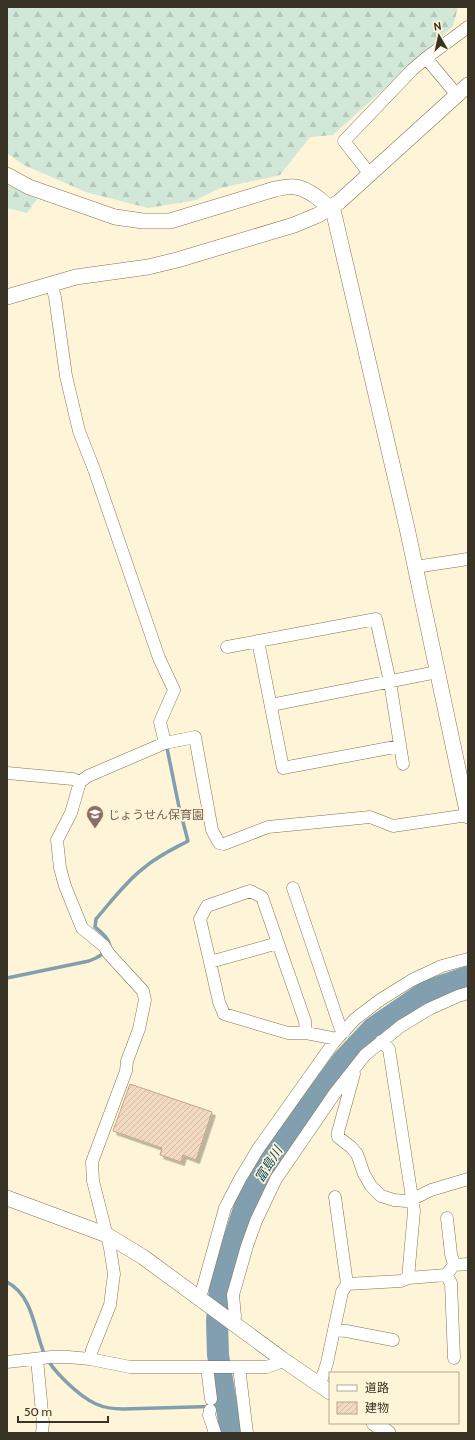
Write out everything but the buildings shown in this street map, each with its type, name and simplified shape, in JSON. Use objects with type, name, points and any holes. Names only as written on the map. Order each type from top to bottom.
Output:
[{"type":"street","points":[[371,173],[365,168],[344,141],[412,70],[468,27]]},
{"type":"street","points":[[7,297],[76,277],[148,267],[177,260],[294,225],[318,215],[339,202],[463,90],[426,58]]},
{"type":"street","points":[[7,175],[29,187],[115,217],[144,221],[170,221],[286,187],[296,187],[303,190],[316,197],[330,208],[334,214],[415,567],[468,815],[393,826],[370,817],[268,827],[230,842],[219,844],[212,830],[195,737],[165,743],[88,776],[80,782],[71,813],[57,840],[60,868],[65,886],[82,928],[100,942],[107,952],[144,991],[145,1000],[139,1029],[127,1062],[126,1071],[92,1162],[93,1181],[107,1235],[114,1274],[110,1305],[92,1350],[90,1359]]},
{"type":"street","points":[[51,284],[55,297],[66,376],[79,431],[95,472],[159,658],[174,690],[160,722],[165,743]]},
{"type":"street","points":[[415,567],[468,559]]},
{"type":"street","points":[[227,647],[376,619],[390,682],[403,764]]},
{"type":"street","points":[[258,641],[283,768],[400,746]]},
{"type":"street","points":[[271,705],[438,672]]},
{"type":"street","points":[[7,774],[73,779],[80,782]]},
{"type":"street","points":[[293,888],[340,1027],[344,1032]]},
{"type":"street","points":[[306,1033],[305,1021],[262,897],[250,891],[207,906],[200,919],[219,1002],[224,1014],[288,1033],[306,1033],[332,1038],[334,1042]]},
{"type":"street","points":[[210,962],[278,943]]},
{"type":"street","points":[[204,1301],[226,1208],[240,1178],[258,1148],[334,1042],[355,1019],[380,1000],[412,980],[442,966],[468,959]]},
{"type":"street","points":[[232,1322],[235,1316],[233,1294],[247,1246],[265,1199],[276,1179],[297,1148],[353,1070],[381,1041],[401,1026],[429,1009],[468,993]]},
{"type":"street","points":[[381,1041],[389,1049],[413,1199],[414,1211],[408,1278]]},
{"type":"street","points":[[353,1070],[354,1074],[338,1132],[338,1137],[351,1147],[357,1154],[364,1174],[371,1186],[381,1196],[394,1200],[406,1201],[431,1190],[468,1179]]},
{"type":"street","points":[[324,1388],[322,1378],[327,1363],[342,1292],[347,1284],[335,1197]]},
{"type":"street","points":[[7,1198],[107,1235],[143,1257],[324,1388]]},
{"type":"street","points":[[447,1218],[450,1254],[454,1265]]},
{"type":"street","points":[[347,1284],[401,1281],[408,1278],[446,1275],[454,1265],[468,1264]]},
{"type":"street","points":[[446,1275],[451,1283],[454,1358]]},
{"type":"street","points":[[334,1330],[393,1340]]},
{"type":"street","points":[[7,1362],[51,1357],[90,1359],[130,1367],[267,1367],[278,1363],[282,1358]]},
{"type":"street","points":[[37,1359],[42,1433]]},
{"type":"street","points":[[209,1367],[209,1415],[215,1433]]},
{"type":"street","points":[[236,1367],[247,1433]]},
{"type":"street","points":[[375,1424],[388,1433]]},
{"type":"green space","points":[[7,7],[458,7],[453,26],[333,135],[310,137],[280,175],[220,188],[196,200],[148,208],[86,192],[24,165],[7,153]]},
{"type":"green space","points":[[7,185],[37,199],[27,213],[7,208]]},
{"type":"waterway","points":[[110,947],[106,938],[95,927],[96,919],[125,885],[138,873],[160,856],[188,841],[179,807],[167,748]]},
{"type":"waterway","points":[[7,978],[89,961],[106,952]]},
{"type":"waterway","name":"富島川","points":[[231,1433],[218,1355],[217,1321],[221,1279],[245,1206],[264,1166],[343,1060],[373,1028],[427,991],[468,977]]},
{"type":"waterway","points":[[7,1282],[16,1288],[27,1304],[32,1314],[44,1353],[53,1367],[74,1389],[96,1404],[119,1409],[227,1406]]},
{"type":"place","name":"じょうせん保育園","points":[[95,829]]}]
